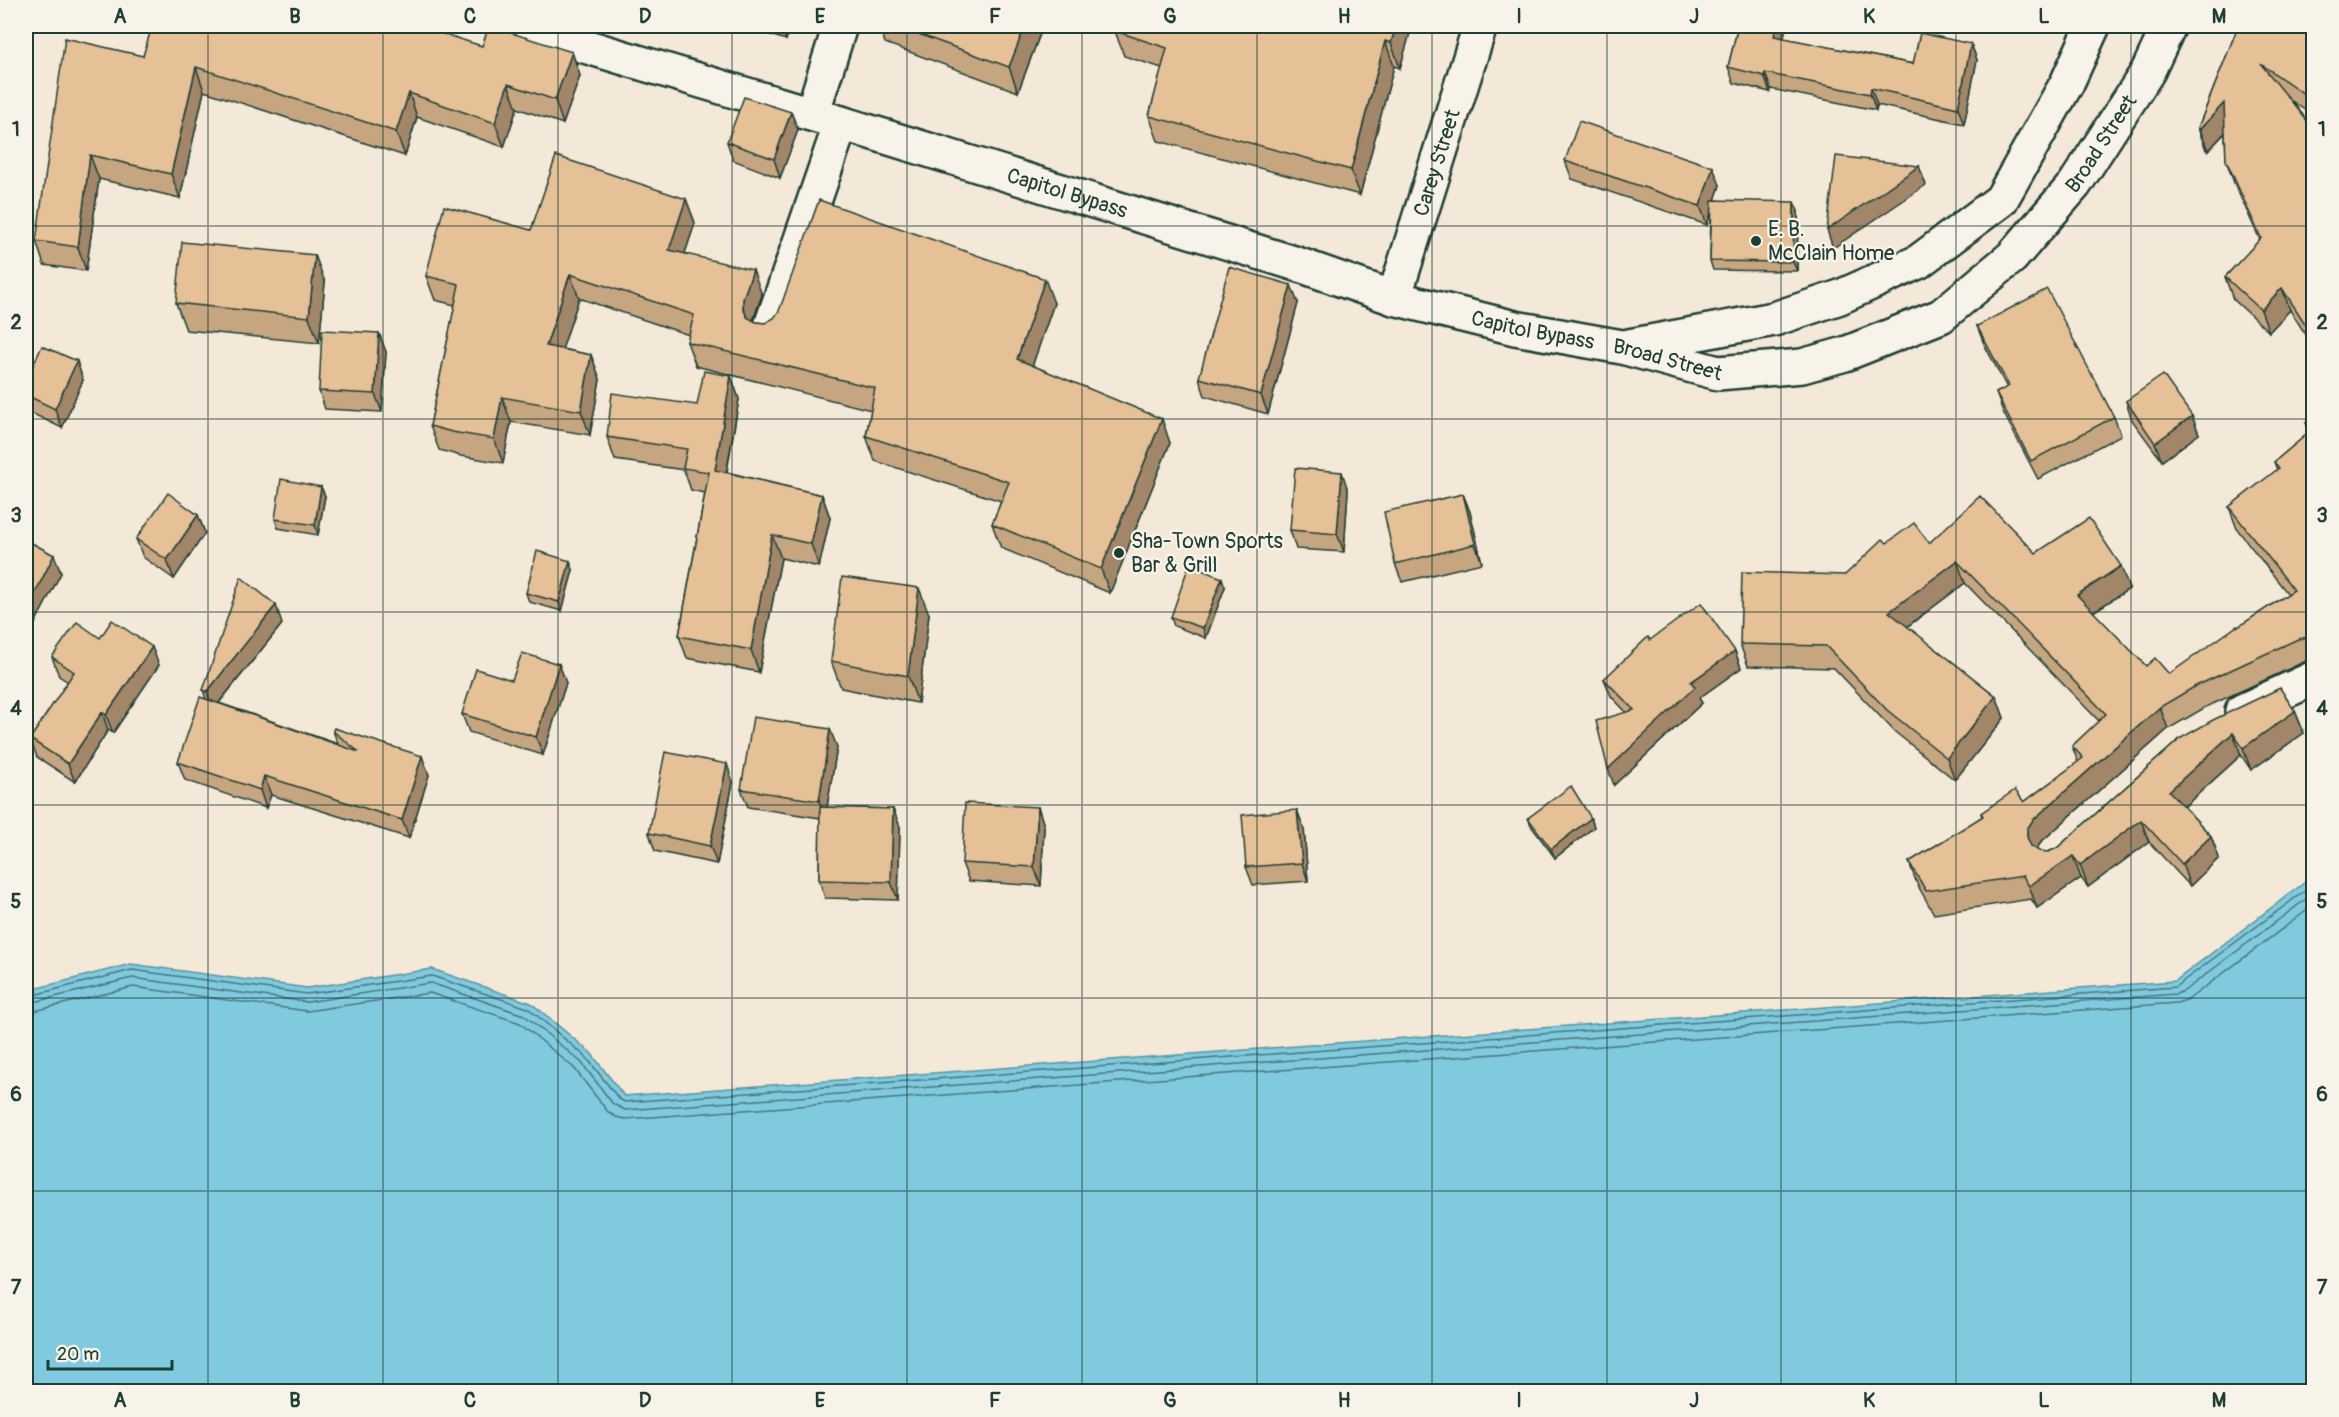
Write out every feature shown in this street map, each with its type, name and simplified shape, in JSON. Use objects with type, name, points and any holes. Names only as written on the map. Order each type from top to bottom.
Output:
[{"type":"main road","name":"Capitol Bypass","points":[[518,26],[1298,264],[1394,298],[1515,328],[1622,347]]},
{"type":"main road","points":[[770,328],[827,119],[840,26]]},
{"type":"main road","name":"Carey Street","points":[[1394,298],[1480,26]]},
{"type":"main road","name":"Broad Street","points":[[1622,347],[1774,319],[1840,297],[1918,262],[2001,200],[2067,83],[2093,26]]},
{"type":"main road","name":"Broad Street","points":[[1622,347],[1718,373],[1802,366],[1845,354],[1941,316],[2012,257],[2075,184],[2148,71],[2169,26]]},
{"type":"main road","points":[[2212,726],[2313,678]]},
{"type":"water","points":[[2313,876],[2313,1391],[26,1391],[26,991],[131,964],[307,988],[432,969],[531,1003],[591,1053],[624,1096],[2175,981]]},
{"type":"building","points":[[152,26],[418,26],[482,46],[489,26],[572,52],[555,100],[508,84],[495,123],[409,93],[396,132],[196,67],[171,174],[90,155],[78,247],[36,241],[65,38],[143,56]]},
{"type":"building","points":[[896,26],[1025,26],[1009,67]]},
{"type":"building","points":[[1117,26],[1396,26],[1391,43],[1385,41],[1351,170],[1149,116],[1167,48],[1115,31]]},
{"type":"building","points":[[1738,26],[1777,26],[1774,36],[1913,64],[1920,33],[1971,44],[1958,108],[1871,88],[1870,94],[1765,73],[1764,76],[1728,67]]},
{"type":"building","points":[[2242,26],[2313,26],[2313,100],[2261,64],[2313,128],[2313,336],[2282,288],[2261,310],[2225,277],[2261,238],[2226,160],[2224,103],[2200,129],[2198,128],[2237,29]]},
{"type":"building","points":[[744,97],[791,112],[774,159],[727,142]]},
{"type":"building","points":[[1579,121],[1713,167],[1700,206],[1565,161]]},
{"type":"building","points":[[556,156],[686,199],[669,250],[753,270],[743,299],[743,308],[747,317],[756,322],[765,323],[774,318],[779,311],[819,200],[1045,279],[1017,359],[1162,419],[1101,569],[992,524],[1009,482],[866,436],[875,388],[687,342],[694,315],[570,274],[546,346],[591,355],[581,411],[502,397],[494,439],[430,426],[459,284],[426,276],[444,206],[531,230]]},
{"type":"building","points":[[1836,156],[1919,166],[1827,230]]},
{"type":"building","name":"E. B. McClain Home","points":[[1712,200],[1794,202],[1793,262],[1710,261]]},
{"type":"building","points":[[182,242],[315,255],[309,317],[176,303]]},
{"type":"building","points":[[1229,267],[1291,285],[1261,395],[1199,378]]},
{"type":"building","points":[[2047,289],[2114,417],[2031,461],[1996,393],[2009,386],[1977,326]]},
{"type":"building","points":[[322,330],[379,333],[375,394],[319,391]]},
{"type":"building","points":[[42,346],[77,361],[55,409],[26,395],[26,381]]},
{"type":"building","points":[[704,371],[731,376],[715,470],[822,495],[811,544],[772,535],[751,650],[679,636],[709,472],[683,468],[687,449],[607,437],[612,393],[697,405]]},
{"type":"building","points":[[2163,375],[2192,416],[2155,443],[2126,401]]},
{"type":"building","points":[[2313,417],[2313,639],[2307,637],[2298,639],[2196,686],[2160,707],[2033,820],[2027,829],[2027,837],[2031,846],[2039,851],[2048,852],[2057,848],[2181,738],[2280,688],[2295,711],[2243,748],[2233,733],[2169,791],[2211,836],[2182,864],[2141,820],[2080,865],[2073,856],[2029,886],[2023,876],[1926,891],[1909,862],[1983,816],[1981,813],[2015,790],[2024,802],[2083,758],[2072,746],[2106,714],[1957,561],[1889,612],[1996,696],[1947,758],[1887,710],[1826,646],[1740,644],[1742,572],[1845,575],[1883,539],[1887,543],[1914,523],[1929,543],[1980,496],[2036,553],[2089,518],[2121,566],[2077,595],[2146,666],[2155,658],[2169,674],[2237,626],[2294,590],[2229,507],[2279,468],[2274,462],[2312,430],[2306,423]]},
{"type":"building","points":[[1295,468],[1342,472],[1337,534],[1290,530]]},
{"type":"building","points":[[281,479],[321,487],[315,525],[275,519]]},
{"type":"building","points":[[168,493],[198,515],[167,560],[136,539]]},
{"type":"building","points":[[1463,494],[1475,544],[1395,564],[1384,512]]},
{"type":"building","points":[[26,540],[54,555],[29,605],[26,603]]},
{"type":"building","points":[[537,551],[570,561],[559,602],[526,593]]},
{"type":"building","points":[[1189,565],[1222,578],[1203,628],[1171,617]]},
{"type":"building","points":[[241,577],[276,605],[207,692],[203,690]]},
{"type":"building","points":[[842,577],[919,588],[908,676],[831,661]]},
{"type":"building","points":[[1701,603],[1735,651],[1691,682],[1695,687],[1608,769],[1596,721],[1634,710],[1604,679],[1648,637],[1650,640]]},
{"type":"building","points":[[112,620],[152,647],[106,715],[102,712],[68,764],[30,739],[74,672],[52,657],[77,622],[100,638]]},
{"type":"building","points":[[522,653],[559,664],[536,737],[462,714],[476,669],[512,680]]},
{"type":"building","points":[[200,697],[359,752],[333,731],[334,728],[422,756],[402,820],[264,776],[260,790],[178,762]]},
{"type":"building","points":[[753,717],[830,729],[819,801],[741,789]]},
{"type":"building","points":[[665,752],[727,764],[710,846],[649,833]]},
{"type":"building","points":[[1571,786],[1591,818],[1551,849],[1528,818]]},
{"type":"building","points":[[965,803],[1038,807],[1034,867],[962,863]]},
{"type":"building","points":[[820,807],[893,809],[891,882],[819,880]]},
{"type":"building","points":[[1297,810],[1302,863],[1246,867],[1242,815]]},
{"type":"place","name":"E. B. McClain Home","points":[[1756,241]]},
{"type":"place","name":"Sha-Town Sports Bar & Grill","points":[[1119,553]]}]
